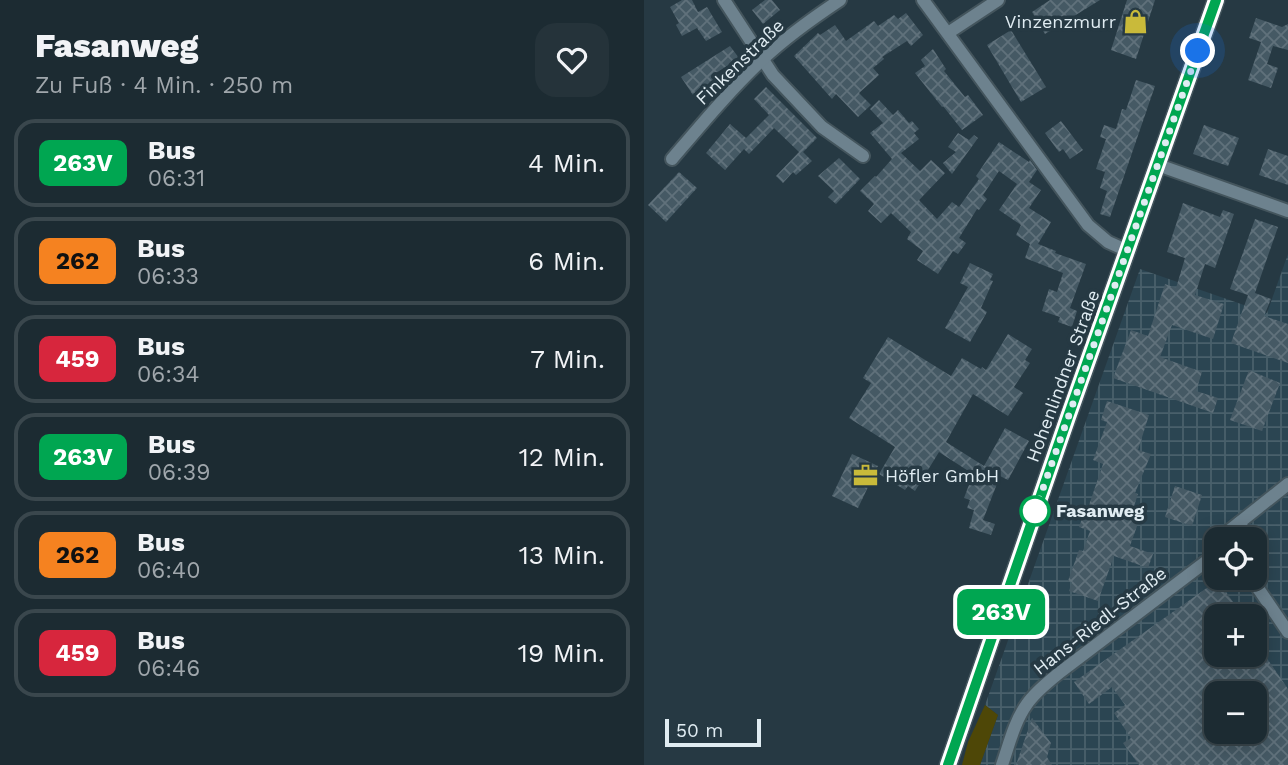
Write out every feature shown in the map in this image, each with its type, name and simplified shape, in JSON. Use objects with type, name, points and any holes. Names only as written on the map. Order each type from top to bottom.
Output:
[{"type":"street","points":[[724,0],[774,75],[822,127],[863,156]]},
{"type":"street","name":"Finkenstraße","points":[[671,159],[713,110],[763,59],[840,0]]},
{"type":"street","points":[[923,0],[1088,225],[1108,242],[1128,251]]},
{"type":"street","points":[[948,33],[998,0]]},
{"type":"street","name":"Hohenlindner Straße","points":[[948,765],[1216,0]]},
{"type":"street","points":[[1158,165],[1288,211]]},
{"type":"street","points":[[1235,527],[1288,484]]},
{"type":"street","points":[[1239,523],[1242,527]]},
{"type":"street","name":"Hans-Riedl-Straße","points":[[1002,765],[1018,719],[1041,688],[1204,559]]},
{"type":"street","points":[[1259,590],[1288,632]]},
{"type":"shaded area","points":[[1288,254],[1288,765],[980,765],[998,715],[985,705],[1140,269],[1267,313]]},
{"type":"shaded area","points":[[985,705],[998,715],[980,765],[962,765],[968,742]]},
{"type":"building","points":[[682,0],[692,0],[698,12],[707,7],[722,32],[706,41],[697,28],[682,36],[676,25],[679,23],[670,7]]},
{"type":"building","points":[[765,0],[772,0],[780,10],[763,24],[752,10]]},
{"type":"building","points":[[1050,0],[1100,0],[1045,34],[1032,12]]},
{"type":"building","points":[[1127,0],[1155,0],[1136,59],[1111,50]]},
{"type":"building","points":[[906,13],[923,35],[911,46],[907,41],[882,57],[884,59],[873,68],[879,75],[859,93],[871,105],[858,117],[836,94],[832,99],[794,56],[818,33],[820,35],[835,25],[846,41],[874,21],[878,26],[894,15],[898,19]]},
{"type":"building","points":[[1256,18],[1282,27],[1288,24],[1288,50],[1273,46],[1267,64],[1278,68],[1271,88],[1248,80],[1261,42],[1249,38]]},
{"type":"building","points":[[1011,30],[1046,87],[1021,102],[987,45]]},
{"type":"building","points":[[730,46],[739,58],[713,75],[719,82],[695,98],[681,77]]},
{"type":"building","points":[[933,49],[946,69],[944,71],[983,115],[962,130],[915,73],[925,66],[921,60]]},
{"type":"building","points":[[1136,80],[1155,86],[1110,217],[1100,214],[1107,191],[1100,188],[1105,172],[1096,169],[1106,139],[1100,137],[1104,125],[1116,129]]},
{"type":"building","points":[[766,87],[817,138],[803,152],[812,161],[796,175],[793,172],[783,183],[776,176],[799,152],[774,128],[749,154],[744,149],[725,170],[706,153],[730,124],[746,138],[769,115],[754,99]]},
{"type":"building","points":[[879,100],[893,115],[898,110],[909,123],[912,121],[919,129],[914,133],[919,139],[901,153],[920,171],[931,160],[945,173],[919,200],[937,219],[952,202],[959,207],[979,179],[976,176],[999,142],[1029,162],[1030,160],[1037,170],[1029,182],[1041,190],[1029,208],[1051,222],[1038,244],[1086,264],[1070,308],[1077,311],[1072,327],[1058,322],[1060,317],[1042,311],[1049,289],[1057,292],[1063,273],[1025,258],[1030,244],[1016,235],[1021,225],[999,210],[1017,184],[999,171],[983,195],[987,199],[979,210],[977,209],[959,238],[966,243],[958,254],[953,251],[938,274],[917,260],[923,251],[907,239],[911,232],[891,213],[881,223],[868,211],[874,204],[860,191],[892,159],[870,133],[883,123],[870,109]]},
{"type":"building","points":[[1061,121],[1083,150],[1070,159],[1063,149],[1059,152],[1045,133]]},
{"type":"building","points":[[1204,125],[1239,138],[1228,166],[1193,154]]},
{"type":"building","points":[[958,133],[969,140],[974,135],[978,138],[952,174],[943,163],[956,152],[948,147]]},
{"type":"building","points":[[1268,149],[1288,156],[1288,185],[1259,175]]},
{"type":"building","points":[[839,158],[860,179],[836,204],[828,197],[834,191],[818,176]]},
{"type":"building","points":[[679,172],[697,188],[666,222],[648,205]]},
{"type":"building","points":[[1183,203],[1220,217],[1223,210],[1234,214],[1215,268],[1205,264],[1195,295],[1224,304],[1213,339],[1172,325],[1160,357],[1202,372],[1196,391],[1218,398],[1213,413],[1113,378],[1131,330],[1148,336],[1165,284],[1176,288],[1185,258],[1167,252]]},
{"type":"building","points":[[1255,219],[1278,227],[1255,293],[1271,299],[1264,316],[1288,324],[1288,363],[1231,343],[1248,295],[1230,289]]},
{"type":"building","points":[[970,263],[993,274],[990,280],[993,281],[981,308],[987,312],[970,342],[945,328],[968,287],[960,283]]},
{"type":"building","points":[[1008,334],[1032,349],[1025,360],[1030,363],[1014,387],[1023,393],[1008,416],[973,394],[946,442],[984,466],[1005,428],[1029,441],[1008,480],[1000,476],[983,520],[995,524],[991,535],[969,528],[974,510],[967,508],[970,500],[964,498],[973,474],[939,452],[915,491],[908,486],[905,490],[879,474],[895,447],[849,418],[871,383],[863,378],[888,337],[951,376],[962,358],[986,370]]},
{"type":"building","points":[[1249,370],[1280,383],[1262,431],[1230,420]]},
{"type":"building","points":[[1107,401],[1149,415],[1138,450],[1151,454],[1135,493],[1138,494],[1134,506],[1143,509],[1130,546],[1153,554],[1148,568],[1114,556],[1098,601],[1069,591],[1072,582],[1068,581],[1079,550],[1083,551],[1090,531],[1079,527],[1103,464],[1093,460],[1107,422],[1101,420]]},
{"type":"building","points":[[852,454],[878,466],[858,508],[832,496]]},
{"type":"building","points":[[1175,486],[1202,495],[1192,526],[1165,517]]},
{"type":"building","points":[[1204,590],[1225,590],[1233,602],[1230,604],[1204,604],[1204,667],[1267,667],[1267,658],[1288,689],[1288,765],[1139,765],[1123,743],[1131,738],[1114,713],[1125,705],[1112,687],[1089,704],[1074,682]]},
{"type":"building","points":[[1032,718],[1051,743],[1047,757],[1052,765],[1016,765]]},
{"type":"bus line","name":"263V","points":[[948,765],[1216,0]]},
{"type":"place","name":"Vinzenzmurr","points":[[1136,22]]},
{"type":"place","name":"Höfler GmbH","points":[[865,476]]},
{"type":"place","name":"Fasanweg","points":[[1035,511]]},
{"type":"route","points":[[1035,511],[1198,51]]}]
